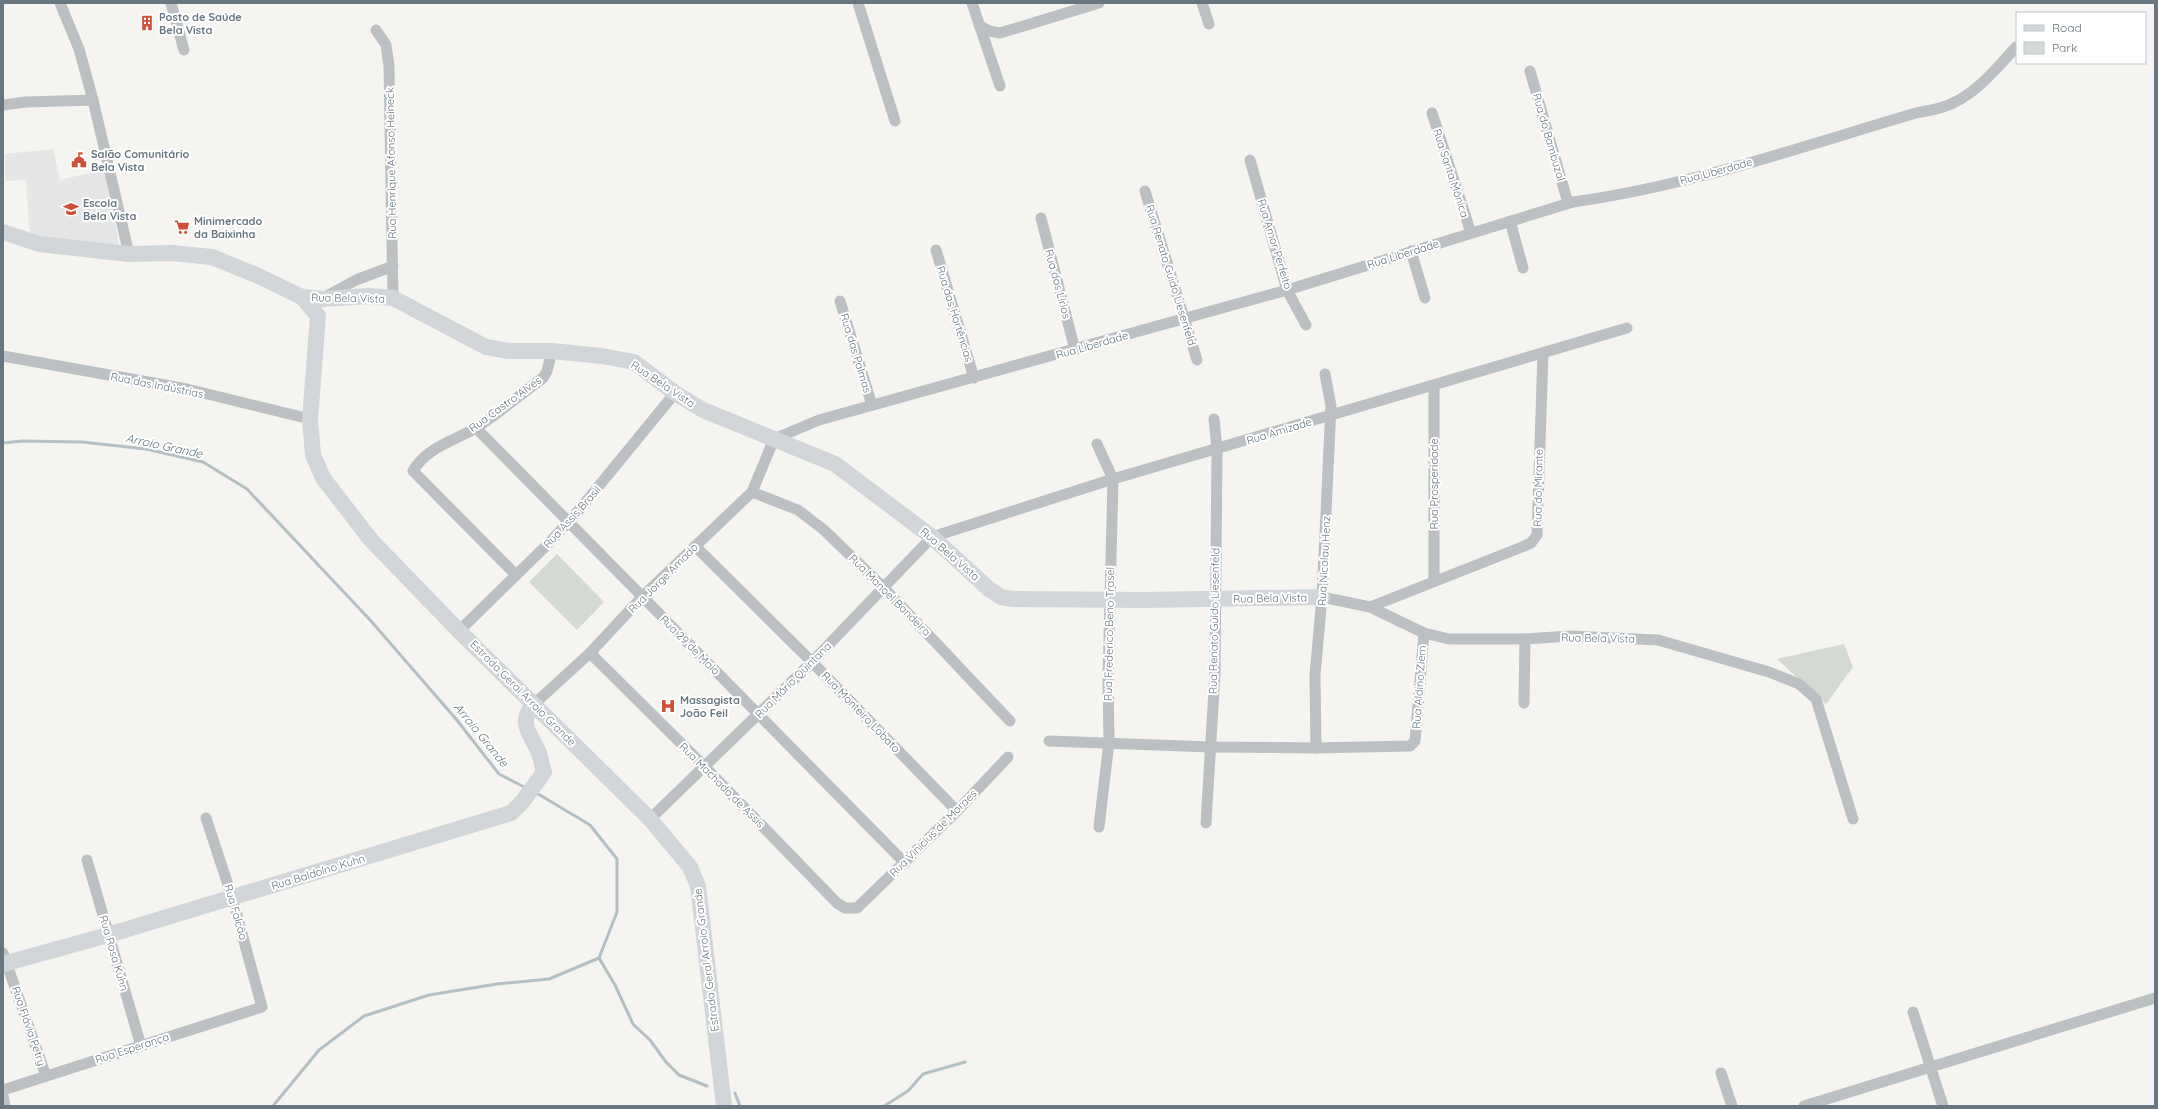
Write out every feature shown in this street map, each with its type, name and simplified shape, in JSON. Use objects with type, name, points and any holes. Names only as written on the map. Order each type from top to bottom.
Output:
[{"type":"street","points":[[60,3],[79,49],[94,100],[128,254]]},
{"type":"street","points":[[171,3],[184,50]]},
{"type":"street","points":[[858,3],[894,121]]},
{"type":"street","points":[[972,3],[1000,86]]},
{"type":"street","points":[[979,24],[989,31],[1000,33],[1099,3]]},
{"type":"street","points":[[1202,3],[1209,24]]},
{"type":"street","name":"Rua Henrique Afonso Heineck","points":[[376,30],[386,45],[390,66],[393,298]]},
{"type":"street","name":"Rua Liberdade","points":[[774,439],[819,420],[1287,290],[1568,203],[1619,195],[1699,177],[1916,113],[1944,107],[1971,92],[1996,70],[2016,47]]},
{"type":"street","name":"Rua do Bambuzal","points":[[1530,71],[1568,203]]},
{"type":"street","points":[[3,105],[26,102],[94,100]]},
{"type":"street","name":"Rua Santa Mônica","points":[[1432,113],[1471,233]]},
{"type":"street","name":"Rua Amor Perfeito","points":[[1250,160],[1287,290],[1306,325]]},
{"type":"street","name":"Rua Renato Guido Liesenfeld","points":[[1145,191],[1197,360]]},
{"type":"street","name":"Rua dos Lírios","points":[[1041,218],[1075,350]]},
{"type":"street","points":[[1510,221],[1523,268]]},
{"type":"street","name":"Rua Bela Vista","points":[[3,232],[39,244],[128,254],[172,253],[212,258],[254,274],[302,297],[322,299],[370,296],[393,298],[486,347],[509,351],[552,351],[602,356],[634,362],[675,393],[703,410],[836,464],[932,536],[989,589],[1001,597],[1013,599],[1109,600],[1322,597],[1370,607],[1424,633],[1449,639],[1525,639],[1570,636],[1658,640],[1769,672],[1799,684],[1816,699],[1853,819]]},
{"type":"street","name":"Rua das Hortências","points":[[936,250],[974,378]]},
{"type":"street","points":[[1411,251],[1425,298]]},
{"type":"street","points":[[322,299],[356,280],[393,266]]},
{"type":"street","name":"Estrada Geral Arroio Grande","points":[[302,297],[318,316],[310,419],[313,455],[323,478],[371,540],[458,631],[650,819],[690,868],[698,886],[724,1106]]},
{"type":"street","name":"Rua das Palmas","points":[[840,301],[872,405]]},
{"type":"street","name":"Rua Amizade","points":[[932,536],[1113,479],[1434,386],[1627,328]]},
{"type":"street","name":"Rua Castro Alves","points":[[516,575],[435,495],[413,470],[417,464],[444,443],[476,428],[543,378],[547,371],[552,351]]},
{"type":"street","name":"Rua do Mirante","points":[[1370,607],[1522,548],[1532,543],[1537,536],[1543,353]]},
{"type":"street","name":"Rua das Indústrias","points":[[3,356],[187,389],[310,419]]},
{"type":"street","name":"Rua Nicolau Henz","points":[[1316,748],[1315,675],[1322,597],[1330,415],[1325,374]]},
{"type":"street","name":"Rua Prosperidade","points":[[1434,386],[1434,581]]},
{"type":"street","name":"Rua Assis Brasil","points":[[458,631],[568,522],[675,393]]},
{"type":"street","name":"Rua Renato Guido Liesenfeld","points":[[1206,823],[1215,673],[1214,599],[1217,449],[1214,419]]},
{"type":"street","name":"Rua 29 de Maio","points":[[476,428],[904,863]]},
{"type":"street","name":"Rua Jorge Amado","points":[[533,705],[590,653],[642,596],[752,492],[774,439]]},
{"type":"street","name":"Rua Frederico Beno Trasel","points":[[1097,444],[1113,479],[1109,600],[1109,742],[1099,827]]},
{"type":"street","name":"Rua Manoel Bandeira","points":[[752,492],[798,510],[824,530],[883,587],[1010,721]]},
{"type":"street","name":"Rua Mário Quintana","points":[[650,819],[812,662],[932,536]]},
{"type":"street","name":"Rua Monteiro Lobato","points":[[695,546],[812,662],[957,811]]},
{"type":"street","name":"Rua Aldino Ziem","points":[[1316,748],[1402,747],[1410,746],[1415,741],[1424,633]]},
{"type":"street","points":[[1524,703],[1525,639]]},
{"type":"street","name":"Rua Machado de Assis","points":[[590,653],[704,766],[837,903],[844,908],[857,908]]},
{"type":"street","name":"Rua Baldoíno Kuhn","points":[[4,960],[108,935],[511,813],[523,801],[544,772],[539,753],[533,744],[525,720],[528,711],[533,705]]},
{"type":"street","points":[[1049,741],[1109,742],[1210,747],[1316,748]]},
{"type":"street","name":"Rua Vinícius de Moraes","points":[[857,908],[957,811],[1008,757]]},
{"type":"street","name":"Rua Falcão","points":[[206,818],[232,897],[262,1007]]},
{"type":"street","name":"Rua Rosa Kuhn","points":[[87,860],[141,1046]]},
{"type":"street","name":"Rua Flávia Petry","points":[[4,960],[46,1076]]},
{"type":"street","points":[[1804,1106],[2155,998]]},
{"type":"street","name":"Rua Esperança","points":[[3,1090],[262,1007]]},
{"type":"street","points":[[1913,1012],[1943,1106]]},
{"type":"street","points":[[1721,1073],[1732,1106]]},
{"type":"street","points":[[3,1096],[5,1106]]},
{"type":"shaded area","name":"Escola Bela Vista","points":[[53,149],[60,180],[106,169],[119,246],[30,237],[26,180],[5,181],[5,154]]},
{"type":"green space","points":[[557,554],[604,602],[577,630],[529,582]]},
{"type":"green space","points":[[1844,644],[1853,667],[1826,704],[1777,659]]},
{"type":"waterway","name":"Arroio Grande","points":[[3,443],[22,441],[82,442],[146,449],[203,462],[247,489],[371,621],[456,719],[499,774],[526,788]]},
{"type":"waterway","name":"Arroio Grande","points":[[273,1106],[319,1050],[364,1016],[429,995],[497,984],[549,979],[599,958],[617,912],[617,859],[590,825],[535,792]]},
{"type":"waterway","points":[[599,958],[615,985],[633,1024],[650,1040],[666,1062],[679,1075],[707,1086]]},
{"type":"waterway","points":[[884,1106],[908,1091],[923,1074],[965,1062]]},
{"type":"waterway","points":[[735,1093],[740,1106]]},
{"type":"place","name":"Posto de Saúde Bela Vista","points":[[147,23]]},
{"type":"place","name":"Salão Comunitário Bela Vista","points":[[79,160]]},
{"type":"place","name":"Escola Bela Vista","points":[[71,209]]},
{"type":"place","name":"Minimercado da Baixinha","points":[[182,227]]},
{"type":"place","name":"Massagista João Feil","points":[[668,706]]}]
